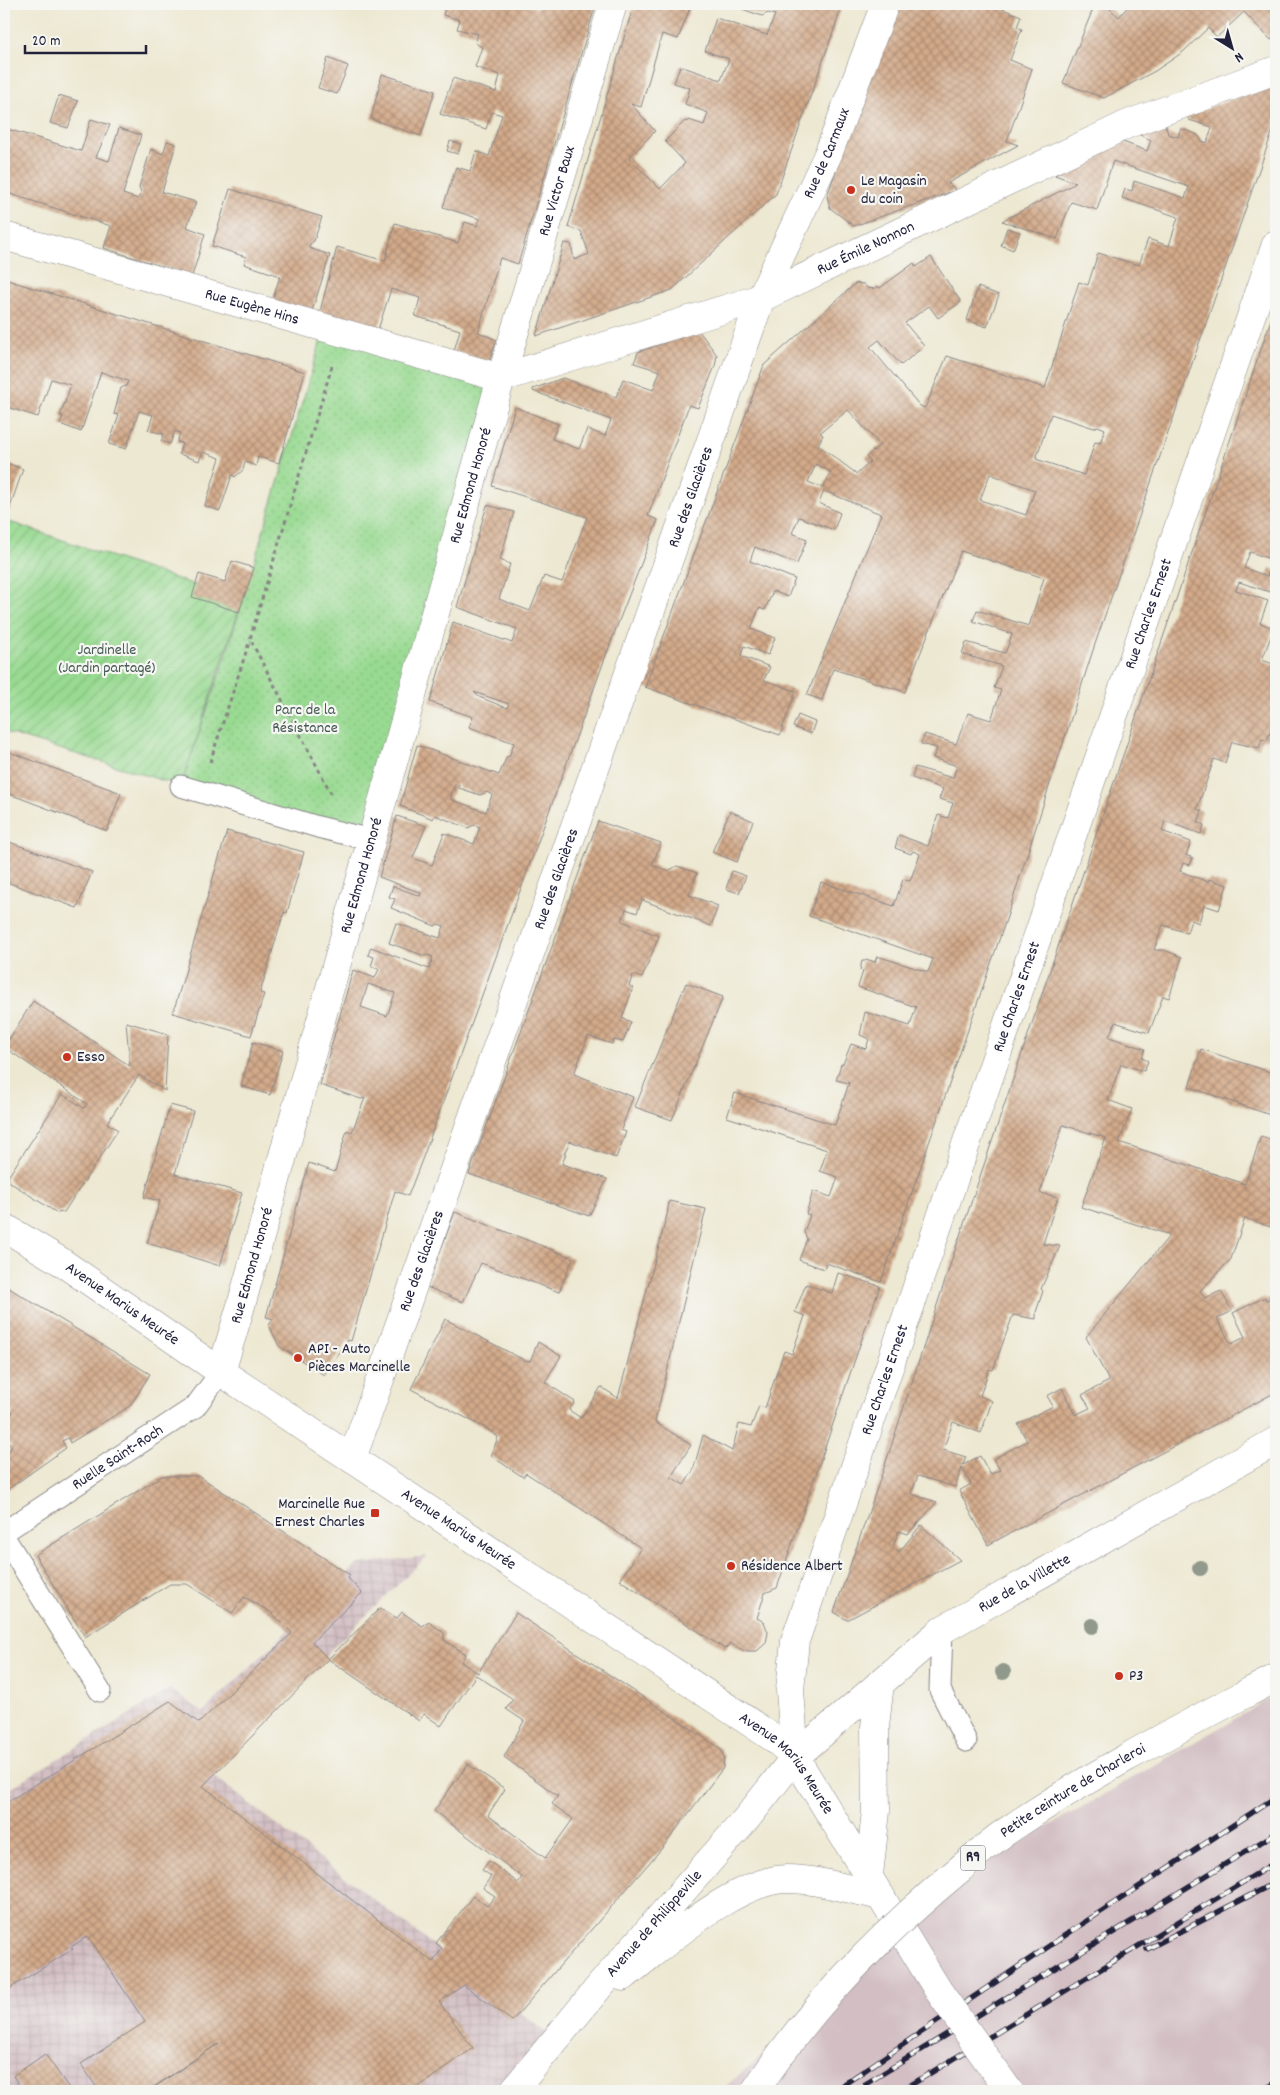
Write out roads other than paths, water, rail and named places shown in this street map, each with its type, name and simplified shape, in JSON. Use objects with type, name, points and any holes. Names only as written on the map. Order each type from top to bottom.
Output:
[{"type":"main road","name":"Rue Victor Baux","points":[[500,378],[613,4]]},
{"type":"main road","name":"Rue de Carmaux","points":[[761,298],[829,152],[885,4]]},
{"type":"main road","name":"Rue Émile Nonnon","points":[[500,378],[761,298],[1128,124],[1276,70]]},
{"type":"main road","name":"Rue Eugène Hins","points":[[4,236],[500,378]]},
{"type":"main road","name":"Rue Charles Ernest","points":[[795,1757],[790,1690],[795,1641],[1276,244]]},
{"type":"main road","name":"Rue des Glacières","points":[[352,1459],[761,298]]},
{"type":"main road","name":"Rue Edmond Honoré","points":[[221,1372],[243,1299],[362,838],[500,378]]},
{"type":"main road","name":"Avenue Marius Meurée","points":[[4,1227],[60,1261],[221,1372],[769,1735],[795,1757],[938,1990],[1009,2091]]},
{"type":"main road","name":"Rue de la Villette","points":[[795,1757],[942,1630],[1276,1441]]},
{"type":"main road","name":"Petite ceinture de Charleroi","points":[[755,2091],[808,2017],[872,1948],[936,1889],[1005,1832],[1098,1774],[1276,1678]]},
{"type":"main road","points":[[577,2014],[726,1899],[770,1881],[789,1879],[828,1885],[875,1886],[875,1727],[880,1683]]},
{"type":"main road","name":"Avenue de Philippeville","points":[[513,2091],[577,2014],[747,1818],[795,1757]]},
{"type":"lane","points":[[181,786],[362,838]]},
{"type":"lane","name":"Ruelle Saint-Roch","points":[[4,1532],[195,1407],[221,1372]]},
{"type":"lane","points":[[4,1537],[100,1691]]},
{"type":"lane","points":[[942,1630],[940,1690],[966,1741]]},
{"type":"railway","points":[[834,2091],[1073,1930],[1276,1797]]},
{"type":"railway","points":[[854,2091],[1276,1833]]},
{"type":"railway","points":[[901,2091],[1276,1862]]},
{"type":"railway","points":[[1147,1949],[1276,1882]]},
{"type":"railway","points":[[1262,2091],[1276,2083]]},
{"type":"place","name":"Le Magasin du coin","points":[[851,190]]},
{"type":"place","name":"Esso","points":[[67,1057]]},
{"type":"place","name":"API - Auto Pièces Marcinelle","points":[[298,1358]]},
{"type":"place","name":"Marcinelle Rue Ernest Charles","points":[[375,1513]]},
{"type":"place","name":"Résidence Albert","points":[[731,1566]]},
{"type":"place","name":"P3","points":[[1119,1676]]},
{"type":"park label","name":"Jardinelle (Jardin partagé)","points":[[107,659]]},
{"type":"park label","name":"Parc de la Résistance","points":[[305,719]]}]
